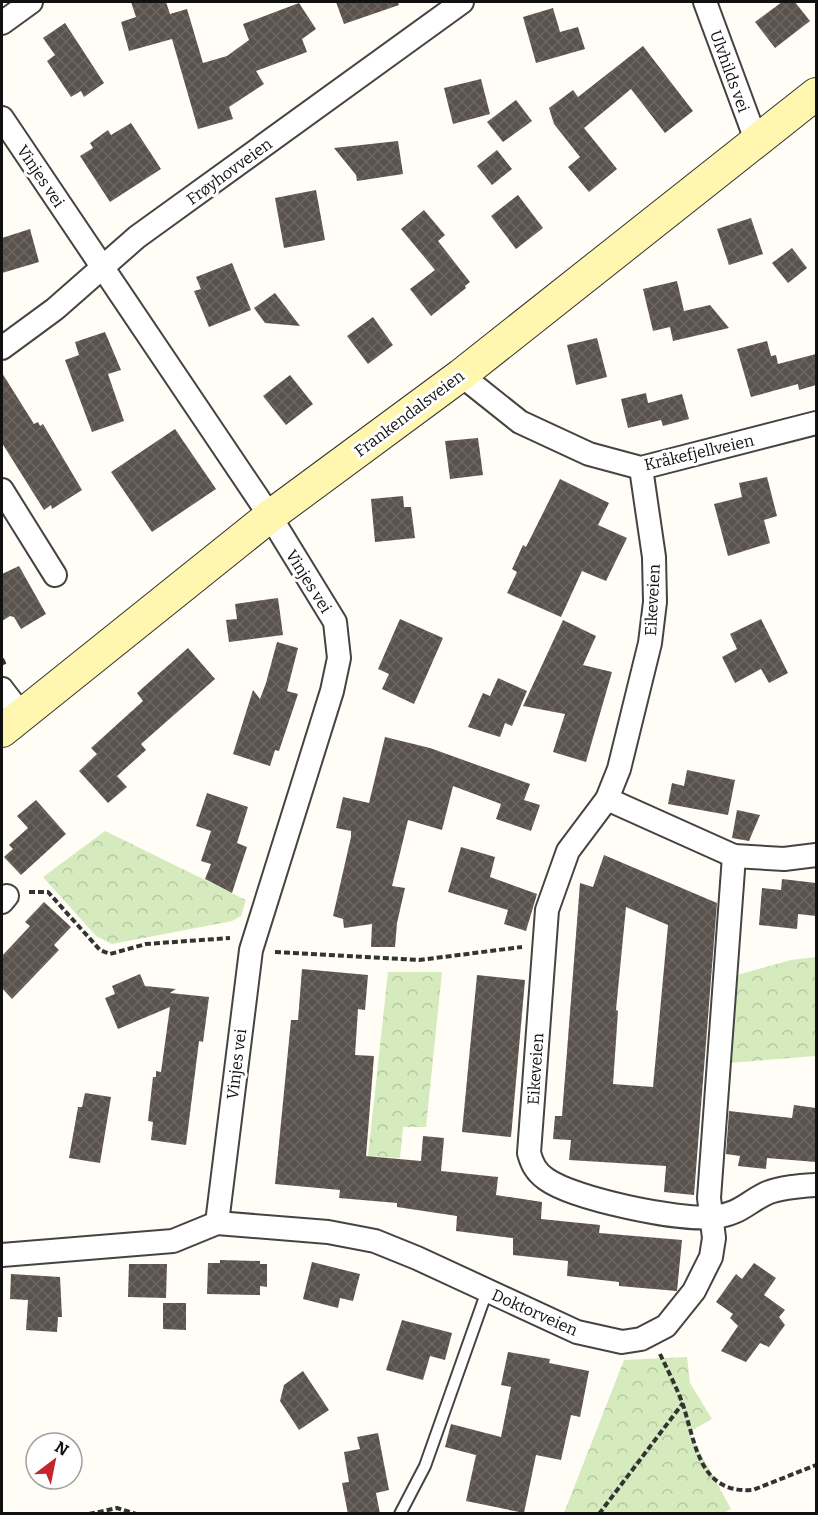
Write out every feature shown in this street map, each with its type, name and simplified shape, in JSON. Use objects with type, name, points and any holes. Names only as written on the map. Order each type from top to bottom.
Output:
[{"type":"main road","name":"Frankendalsveien","points":[[11,722],[270,516],[460,375],[816,94]]},
{"type":"street","points":[[2,23],[32,2]]},
{"type":"street","name":"Frøyhovveien","points":[[2,348],[55,309],[137,237],[462,2]]},
{"type":"street","name":"Ulvhilds vei","points":[[705,2],[756,140]]},
{"type":"street","name":"Vinjes vei","points":[[2,118],[270,516],[334,622],[339,658],[332,691],[253,943],[217,1223]]},
{"type":"street","name":"Kråkefjellveien","points":[[460,375],[520,422],[589,454],[641,468],[816,423]]},
{"type":"street","name":"Eikeveien","points":[[641,468],[654,557],[655,602],[650,643],[619,769],[607,799],[568,851],[547,910],[529,1153],[533,1166],[547,1180],[629,1209],[712,1217],[739,1212],[767,1193],[816,1185]]},
{"type":"street","points":[[2,490],[55,575]]},
{"type":"street","points":[[2,688],[11,722]]},
{"type":"street","points":[[607,799],[734,856],[784,859],[816,855]]},
{"type":"street","name":"Doktorveien","points":[[2,1255],[173,1241],[217,1223],[327,1232],[375,1241],[577,1332],[622,1342],[650,1334],[666,1326],[694,1291],[711,1257],[714,1238],[709,1198],[734,856]]},
{"type":"lane","points":[[400,1514],[425,1466],[488,1291]]},
{"type":"path","points":[[4,899],[32,891],[48,892],[100,950],[111,954],[146,944],[253,943],[419,960],[544,945]]},
{"type":"path","points":[[650,1334],[683,1403],[701,1464],[724,1486],[742,1491],[753,1490],[816,1465]]},
{"type":"path","points":[[599,1514],[683,1403]]},
{"type":"path","points":[[89,1514],[117,1508],[128,1509],[136,1514]]},
{"type":"green space","points":[[105,831],[246,900],[241,916],[232,921],[112,944],[96,936],[43,877]]},
{"type":"green space","points":[[816,957],[816,1056],[729,1063],[737,975],[791,960]]},
{"type":"green space","points":[[388,972],[442,972],[426,1127],[403,1127],[400,1158],[368,1156]]},
{"type":"green space","points":[[687,1357],[690,1383],[712,1419],[689,1432],[731,1509],[722,1514],[564,1513],[624,1360]]},
{"type":"building","points":[[131,2],[166,2],[170,14],[187,9],[203,63],[227,56],[249,40],[243,24],[299,3],[316,29],[302,39],[307,52],[256,71],[264,84],[229,107],[233,119],[198,129],[172,39],[129,51],[121,22],[136,17]]},
{"type":"building","points":[[336,2],[398,2],[399,5],[344,24]]},
{"type":"building","points":[[782,2],[795,2],[810,21],[775,48],[755,22]]},
{"type":"building","points":[[553,8],[560,32],[578,27],[585,49],[536,63],[523,17]]},
{"type":"building","points":[[65,23],[104,83],[84,97],[81,91],[71,97],[47,61],[55,55],[43,38]]},
{"type":"building","points":[[643,46],[693,111],[665,133],[631,89],[584,128],[617,169],[589,192],[568,167],[580,157],[554,124],[549,108],[573,90],[578,97]]},
{"type":"building","points":[[481,79],[490,114],[453,124],[444,88]]},
{"type":"building","points":[[516,100],[532,121],[503,142],[487,122]]},
{"type":"building","points":[[131,123],[161,169],[110,202],[80,156],[93,148],[90,143],[108,130],[111,135]]},
{"type":"building","points":[[398,141],[403,174],[357,181],[356,175],[334,148]]},
{"type":"building","points":[[497,150],[512,169],[492,185],[477,166]]},
{"type":"building","points":[[316,190],[325,240],[284,248],[275,198]]},
{"type":"building","points":[[518,195],[543,228],[516,249],[491,216]]},
{"type":"building","points":[[424,210],[445,235],[438,241],[470,282],[465,286],[466,288],[431,316],[410,289],[435,270],[401,229]]},
{"type":"building","points":[[751,218],[763,254],[729,265],[717,229]]},
{"type":"building","points":[[30,229],[39,262],[2,273],[2,238]]},
{"type":"building","points":[[792,248],[807,268],[788,283],[772,263]]},
{"type":"building","points":[[232,263],[251,310],[209,327],[194,291],[201,289],[196,277]]},
{"type":"building","points":[[677,281],[684,311],[710,305],[729,328],[673,341],[670,327],[653,331],[643,289]]},
{"type":"building","points":[[275,293],[300,326],[265,323],[254,308]]},
{"type":"building","points":[[373,317],[393,345],[368,364],[347,336]]},
{"type":"building","points":[[105,332],[121,370],[108,374],[124,421],[92,432],[65,360],[79,355],[75,342]]},
{"type":"building","points":[[597,338],[607,377],[576,385],[567,345]]},
{"type":"building","points":[[767,341],[771,356],[776,355],[778,364],[816,354],[816,385],[799,390],[798,384],[751,397],[737,349]]},
{"type":"building","points":[[2,373],[34,424],[38,422],[40,426],[43,424],[82,490],[52,509],[51,505],[44,510],[2,443]]},
{"type":"building","points":[[290,375],[313,404],[286,425],[263,396]]},
{"type":"building","points":[[646,393],[648,403],[682,394],[689,419],[663,426],[661,420],[628,428],[621,399]]},
{"type":"building","points":[[175,429],[216,489],[152,532],[111,472]]},
{"type":"building","points":[[478,438],[483,475],[450,479],[445,441]]},
{"type":"building","points":[[767,477],[777,516],[764,520],[770,543],[728,556],[714,504],[742,497],[739,483]]},
{"type":"building","points":[[560,479],[609,503],[598,525],[627,538],[606,581],[582,571],[561,617],[507,593],[517,572],[512,569],[523,545],[526,547]]},
{"type":"building","points":[[403,496],[404,507],[411,507],[415,538],[375,542],[371,499]]},
{"type":"building","points":[[19,566],[46,614],[21,629],[14,617],[10,616],[2,621],[2,574]]},
{"type":"building","points":[[278,598],[283,635],[229,642],[226,620],[237,619],[235,604]]},
{"type":"building","points":[[400,619],[443,638],[414,704],[382,689],[389,674],[378,669]]},
{"type":"building","points":[[761,619],[788,673],[769,683],[761,669],[735,683],[722,657],[737,649],[730,634]]},
{"type":"building","points":[[563,620],[596,636],[583,665],[612,672],[586,762],[553,752],[565,714],[523,706]]},
{"type":"building","points":[[277,642],[298,648],[287,691],[298,694],[279,751],[275,750],[270,766],[233,754],[253,690],[260,699]]},
{"type":"building","points":[[188,648],[215,679],[141,744],[146,750],[117,776],[127,787],[108,803],[79,771],[97,754],[91,748],[143,701],[137,693]]},
{"type":"building","points":[[498,678],[527,691],[512,726],[505,723],[500,737],[468,727],[483,693],[490,696]]},
{"type":"building","points":[[385,737],[430,748],[530,784],[524,800],[540,805],[531,831],[496,819],[501,804],[453,786],[442,830],[408,820],[392,886],[405,888],[397,923],[395,947],[371,947],[372,924],[344,928],[343,919],[333,916],[351,837],[351,831],[336,828],[343,797],[369,803]]},
{"type":"building","points":[[687,770],[735,780],[728,815],[668,804],[672,783],[684,786]]},
{"type":"building","points":[[207,793],[248,807],[237,843],[247,847],[232,893],[205,879],[211,864],[201,861],[211,831],[196,826]]},
{"type":"building","points":[[36,800],[66,834],[21,875],[4,857],[13,849],[9,845],[28,828],[17,816]]},
{"type":"building","points":[[737,810],[760,815],[749,841],[732,838]]},
{"type":"building","points":[[461,847],[495,857],[490,877],[537,894],[526,931],[504,924],[508,910],[448,892]]},
{"type":"building","points":[[604,855],[717,903],[694,1195],[664,1192],[666,1166],[569,1160],[571,1140],[553,1139],[555,1116],[562,1116],[580,883],[593,887]],"holes":[[[626,907],[668,925],[653,1087],[613,1084],[618,1011],[616,1010]]]},
{"type":"building","points":[[782,879],[816,883],[816,916],[798,914],[797,929],[759,925],[762,888],[781,890]]},
{"type":"building","points":[[44,902],[71,927],[54,945],[59,950],[12,999],[2,988],[2,956],[30,926],[25,922]]},
{"type":"building","points":[[302,969],[368,975],[365,1010],[358,1009],[355,1055],[374,1056],[366,1156],[421,1161],[423,1136],[444,1138],[441,1171],[498,1177],[496,1195],[542,1202],[541,1219],[600,1225],[599,1233],[682,1240],[677,1291],[619,1286],[619,1282],[567,1276],[568,1261],[513,1255],[513,1238],[456,1231],[457,1216],[397,1207],[397,1203],[339,1198],[340,1190],[275,1184],[291,1020],[298,1020]]},
{"type":"building","points":[[140,974],[145,986],[176,989],[170,993],[209,997],[203,1042],[199,1041],[186,1145],[151,1140],[153,1122],[148,1121],[153,1077],[156,1077],[156,1071],[161,1072],[170,1007],[118,1029],[105,998],[115,994],[112,986]]},
{"type":"building","points":[[477,975],[525,980],[511,1137],[462,1132]]},
{"type":"building","points":[[85,1093],[111,1097],[100,1163],[69,1158],[78,1107],[82,1107]]},
{"type":"building","points":[[794,1105],[816,1108],[816,1162],[767,1158],[766,1169],[738,1166],[740,1156],[726,1154],[729,1111],[792,1118]]},
{"type":"building","points":[[220,1260],[260,1261],[260,1264],[267,1264],[267,1287],[260,1286],[260,1295],[207,1294],[208,1263],[220,1263]]},
{"type":"building","points":[[312,1262],[360,1274],[353,1301],[340,1298],[338,1308],[303,1299]]},
{"type":"building","points":[[754,1263],[776,1278],[764,1295],[785,1310],[779,1317],[785,1325],[769,1347],[760,1343],[746,1362],[721,1351],[738,1326],[730,1318],[733,1314],[716,1302],[736,1274],[742,1279]]},
{"type":"building","points":[[129,1264],[167,1264],[166,1298],[128,1297]]},
{"type":"building","points":[[11,1274],[60,1277],[62,1317],[58,1317],[57,1332],[26,1330],[28,1300],[10,1299]]},
{"type":"building","points":[[163,1303],[186,1303],[186,1330],[163,1329]]},
{"type":"building","points":[[402,1320],[452,1333],[445,1360],[430,1356],[423,1380],[386,1370]]},
{"type":"building","points":[[508,1352],[550,1359],[549,1363],[589,1371],[580,1417],[571,1415],[561,1460],[536,1455],[524,1513],[466,1501],[476,1455],[445,1447],[451,1424],[501,1437],[511,1387],[501,1385]]},
{"type":"building","points":[[303,1371],[329,1410],[299,1430],[280,1401],[284,1385]]},
{"type":"building","points":[[378,1433],[389,1490],[376,1493],[380,1514],[348,1514],[342,1483],[349,1482],[344,1452],[360,1449],[357,1437]]}]
